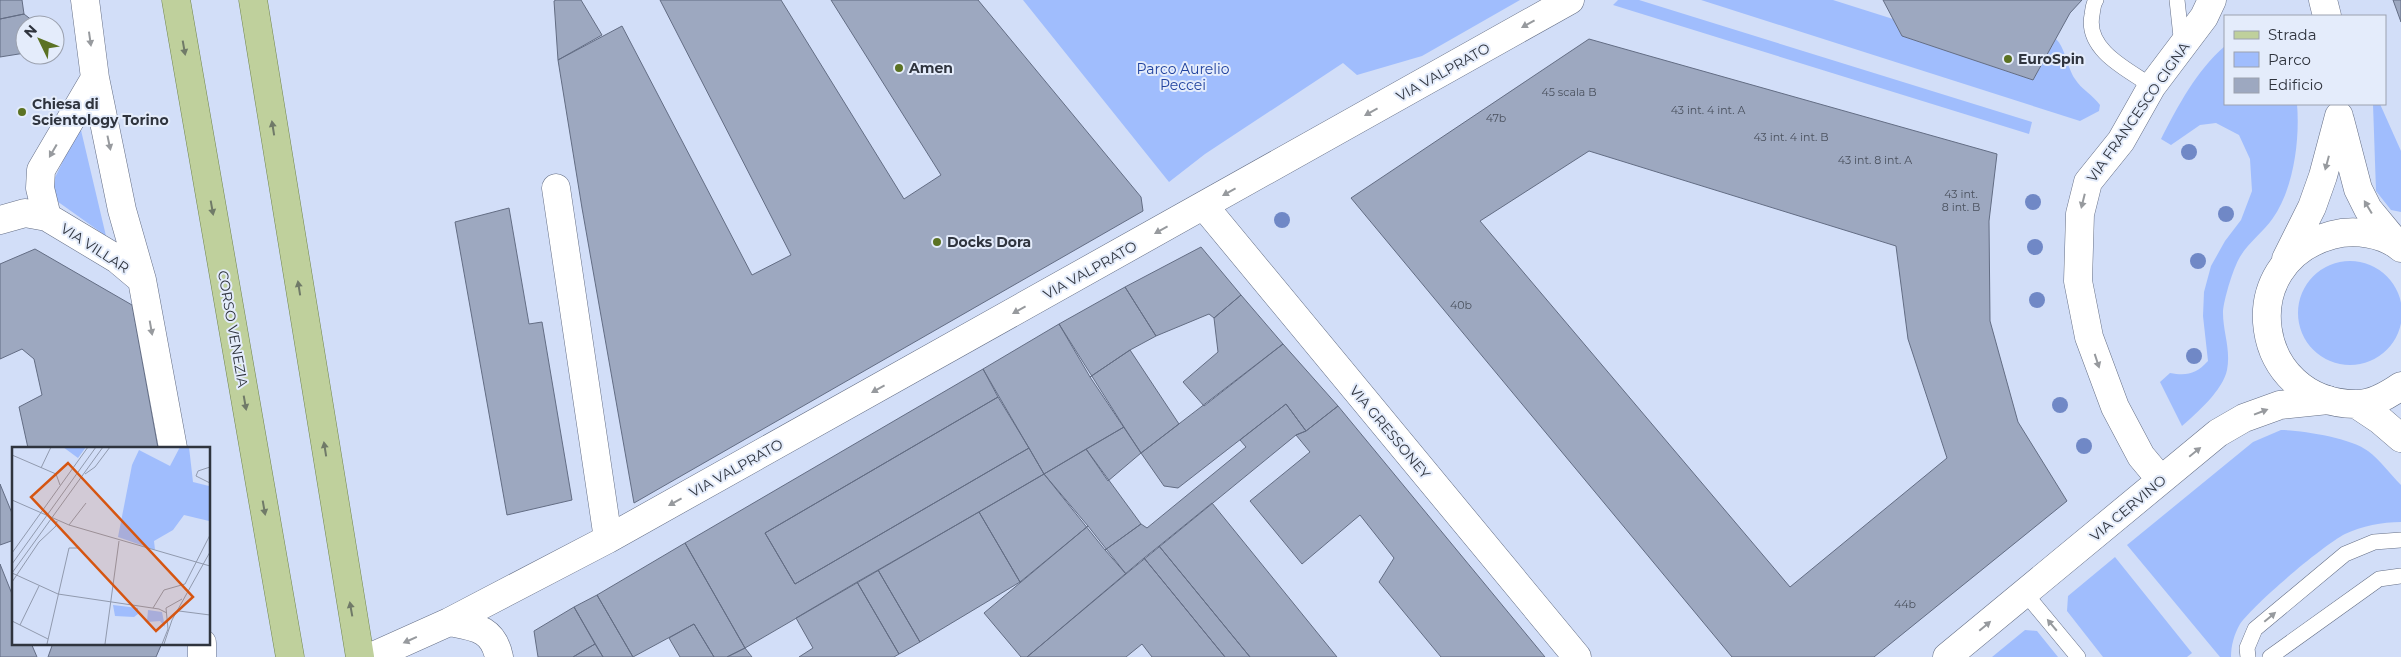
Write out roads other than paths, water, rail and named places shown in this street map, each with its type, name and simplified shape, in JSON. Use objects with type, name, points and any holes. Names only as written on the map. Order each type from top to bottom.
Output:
[{"type":"main road","name":"CORSO VENEZIA","points":[[176,0],[290,657]]},
{"type":"main road","points":[[253,0],[360,657]]},
{"type":"street","points":[[85,0],[95,78],[122,210],[142,280],[173,447]]},
{"type":"street","name":"VIA VALPRATO","points":[[371,657],[449,622],[608,539],[1570,0]]},
{"type":"street","name":"VIA FRANCESCO CIGNA","points":[[2161,480],[2141,456],[2115,407],[2089,338],[2078,281],[2080,214],[2088,182],[2121,141],[2152,86],[2204,17],[2212,0]]},
{"type":"street","points":[[2323,0],[2328,15]]},
{"type":"street","name":"VIA VILLAR","points":[[47,217],[40,188],[42,170],[95,78]]},
{"type":"street","points":[[2338,110],[2358,189],[2368,209],[2399,247]]},
{"type":"street","points":[[2338,110],[2323,176],[2312,207],[2271,288],[2267,304],[2268,334],[2273,350],[2282,367],[2295,382],[2310,392],[2328,400],[2356,404],[2385,396],[2401,386]]},
{"type":"street","points":[[556,188],[608,539]]},
{"type":"street","name":"VIA GRESSONEY","points":[[1204,206],[1577,657]]},
{"type":"street","name":"VIA VILLAR","points":[[0,220],[25,213],[47,217],[117,259],[142,280]]},
{"type":"street","points":[[2281,269],[2305,246],[2320,238],[2341,233],[2374,235],[2399,247]]},
{"type":"street","name":"VIA CERVINO","points":[[1948,657],[2218,433],[2244,418],[2280,405],[2328,400]]},
{"type":"street","points":[[2356,404],[2380,420],[2401,438]]},
{"type":"street","points":[[449,622],[481,629],[496,644],[499,657]]},
{"type":"street","points":[[202,644],[202,657]]},
{"type":"lane","points":[[2096,0],[2091,20],[2093,37],[2107,54],[2152,86]]},
{"type":"lane","points":[[2177,0],[2182,47]]},
{"type":"lane","points":[[2248,657],[2247,648],[2255,630],[2346,554],[2374,542],[2401,540]]},
{"type":"lane","points":[[2270,657],[2379,579],[2401,576]]},
{"type":"lane","points":[[2025,593],[2078,657]]},
{"type":"place","name":"EuroSpin","points":[[2008,59]]},
{"type":"place","name":"Amen","points":[[899,68]]},
{"type":"place","name":"Chiesa di Scientology Torino","points":[[22,112]]},
{"type":"place","name":"Docks Dora","points":[[937,242]]},
{"type":"park label","name":"Parco Aurelio Peccei","points":[[1183,78]]}]
